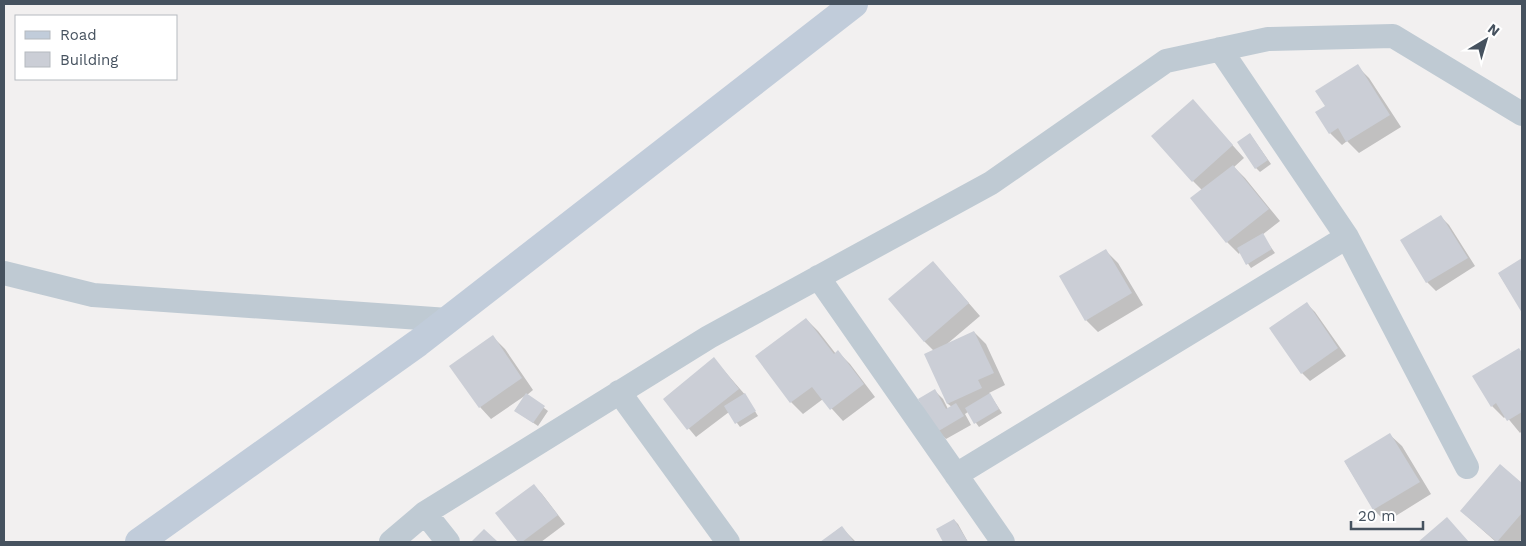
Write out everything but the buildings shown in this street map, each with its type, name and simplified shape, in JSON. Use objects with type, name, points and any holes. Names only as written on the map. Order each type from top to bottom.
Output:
[{"type":"street","points":[[140,542],[418,343],[854,4]]},
{"type":"street","points":[[391,542],[425,513],[709,337],[991,183],[1166,61],[1268,39],[1393,36],[1522,114]]},
{"type":"street","points":[[1220,49],[1347,237],[1466,468]]},
{"type":"street","points":[[956,475],[1347,237]]},
{"type":"street","points":[[4,273],[93,295],[448,320]]},
{"type":"street","points":[[818,277],[1004,542]]},
{"type":"street","points":[[619,392],[728,542]]},
{"type":"street","points":[[425,513],[448,542]]}]
